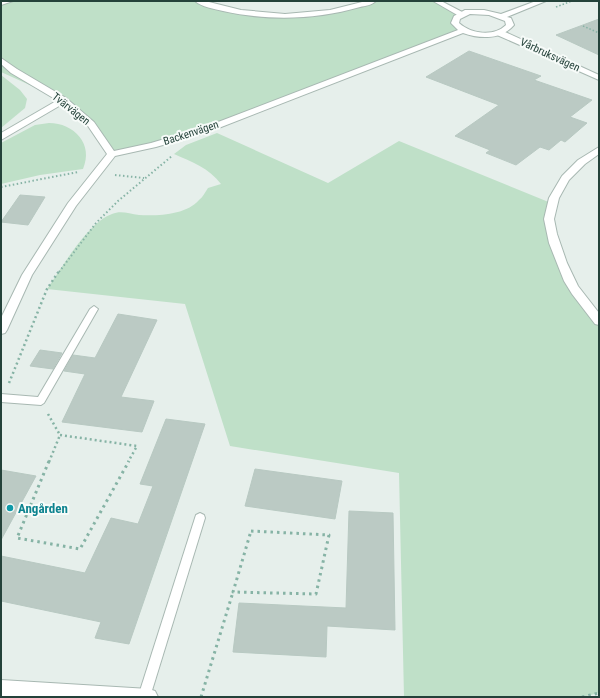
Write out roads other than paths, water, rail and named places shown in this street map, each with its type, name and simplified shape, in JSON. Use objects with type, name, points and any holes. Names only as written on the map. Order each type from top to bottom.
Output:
[{"type":"street","points":[[1,3],[10,1]]},
{"type":"street","points":[[198,1],[230,11],[282,16],[330,12],[373,1]]},
{"type":"street","points":[[436,1],[462,14],[482,12],[502,16],[508,20],[510,25],[507,29],[500,33],[481,34],[463,30],[455,22],[462,14]]},
{"type":"street","points":[[502,16],[543,1]]},
{"type":"street","name":"Backenvägen","points":[[112,154],[154,145],[208,128],[463,30]]},
{"type":"street","name":"Vårbruksvägen","points":[[500,33],[599,78]]},
{"type":"street","name":"Tvärvägen","points":[[1,60],[14,72],[63,100],[91,124],[112,154]]},
{"type":"street","points":[[1,137],[63,100]]},
{"type":"street","points":[[599,150],[588,157],[564,180],[552,203],[548,220],[554,242],[573,287],[599,321]]},
{"type":"street","points":[[1,330],[31,269],[72,205],[112,154]]},
{"type":"street","points":[[1,688],[149,697]]},
{"type":"lane","points":[[2,398],[41,401],[94,309]]},
{"type":"lane","points":[[144,697],[200,518]]},
{"type":"place","name":"Angården","points":[[10,508]]}]
